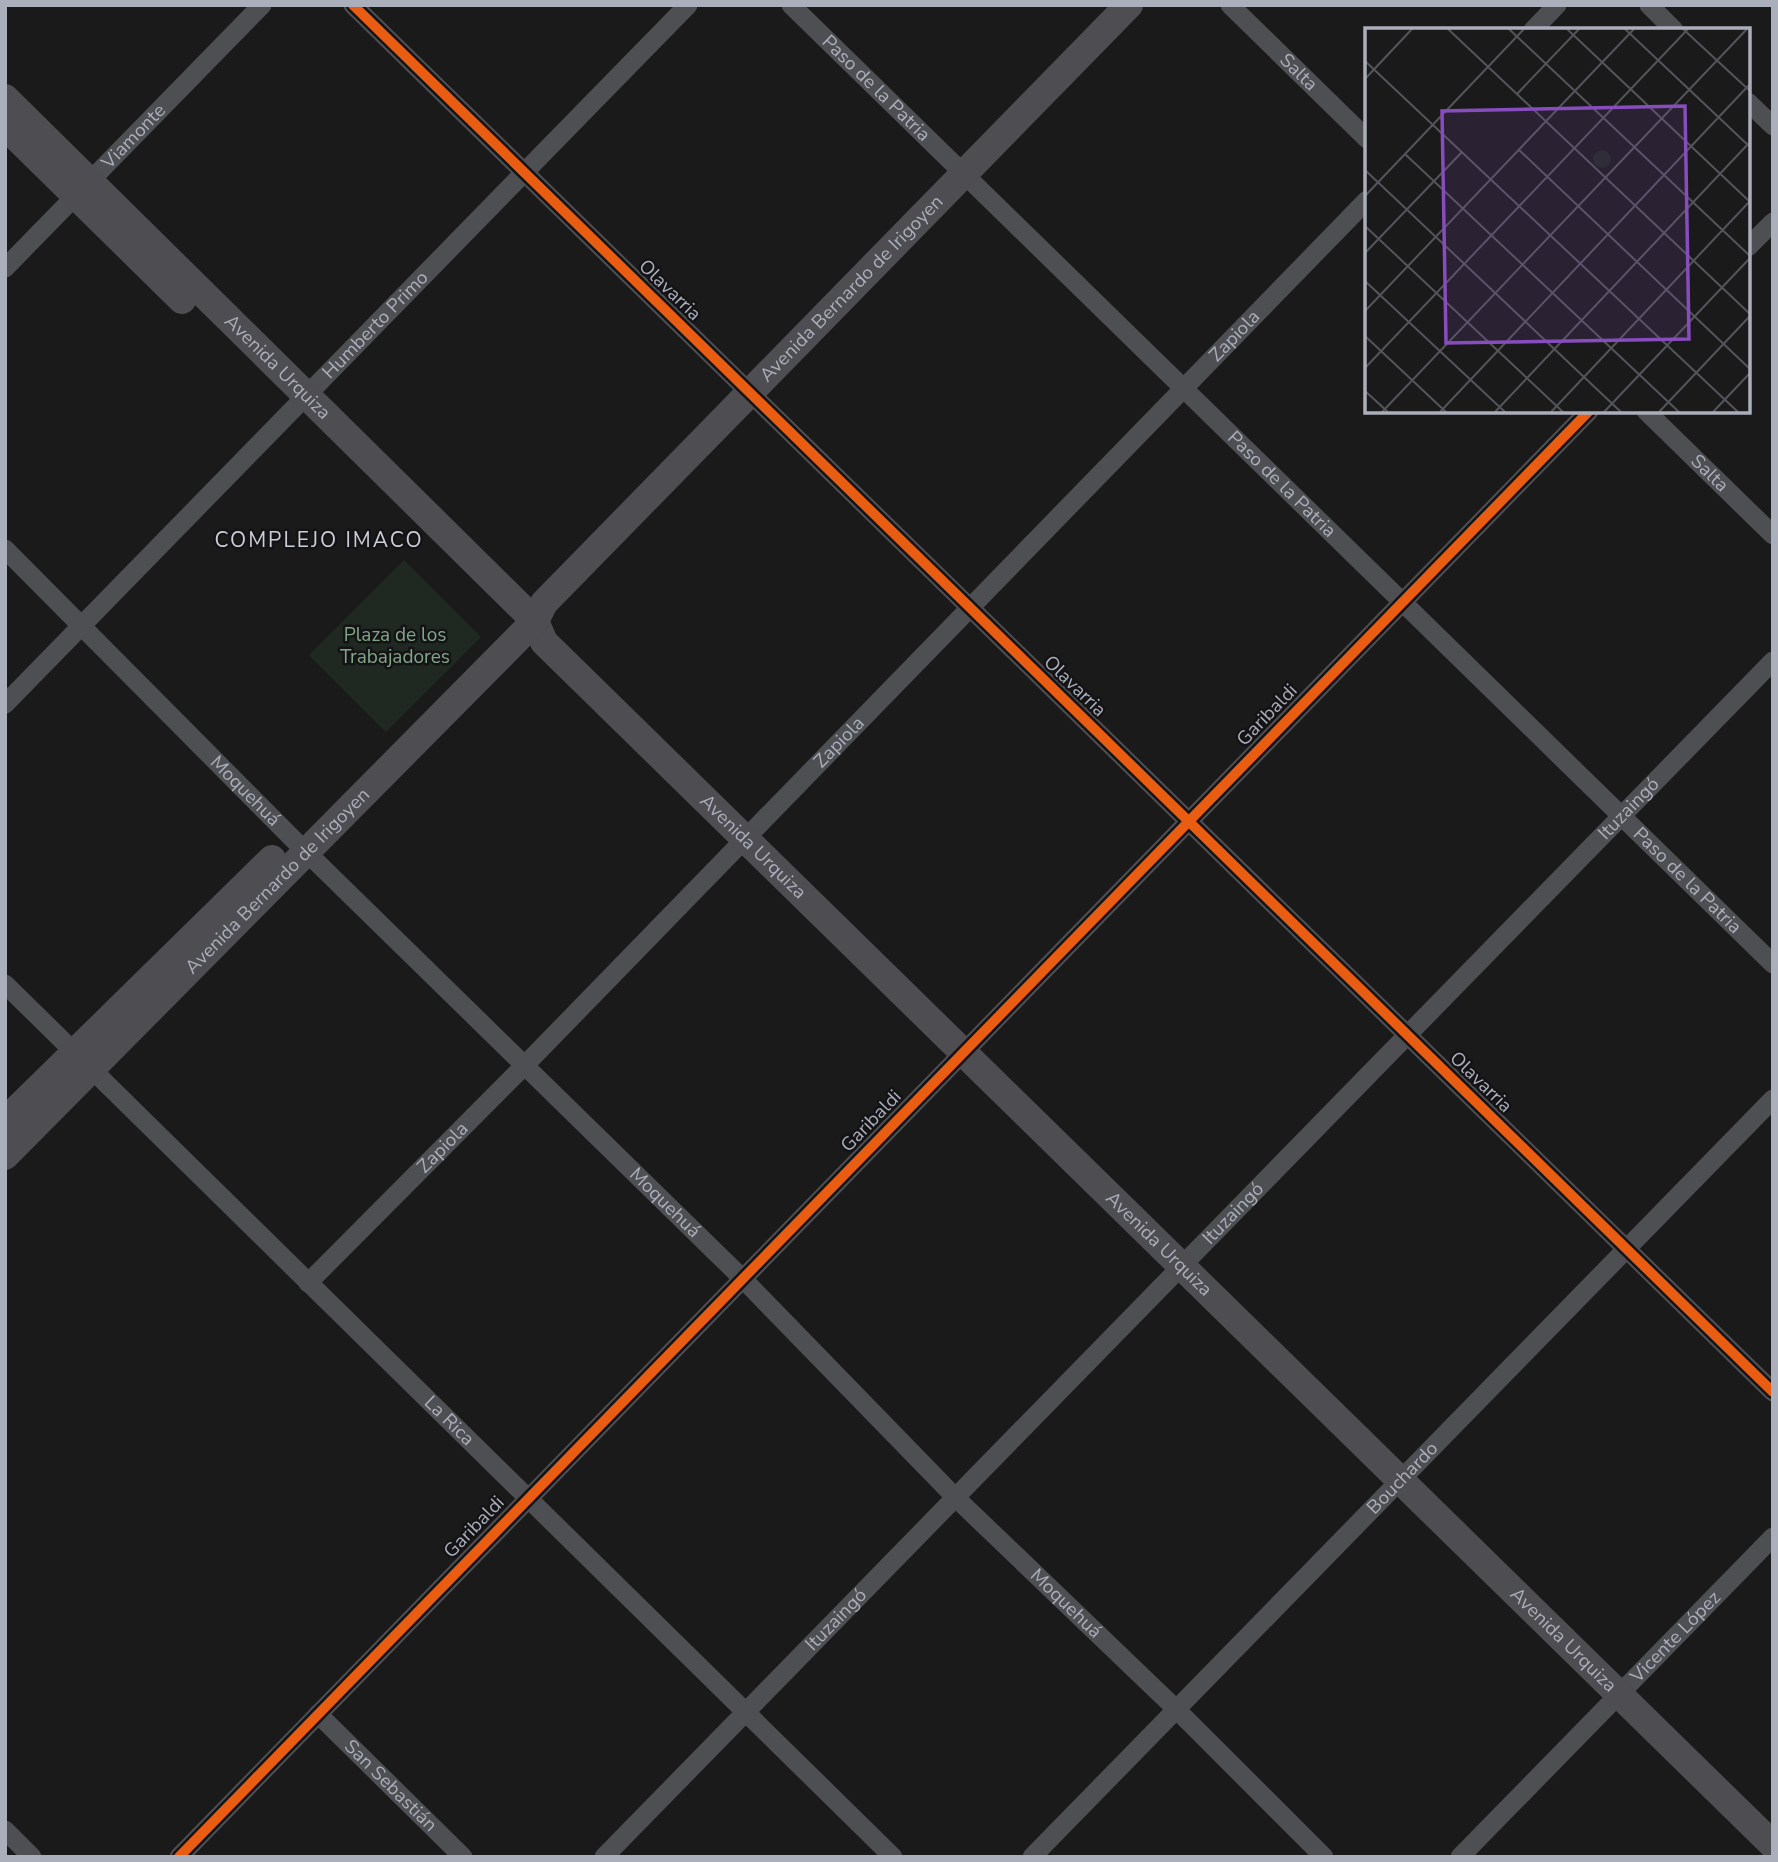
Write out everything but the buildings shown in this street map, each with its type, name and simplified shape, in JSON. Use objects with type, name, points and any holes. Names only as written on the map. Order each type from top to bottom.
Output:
[{"type":"main road","name":"Avenida Bernardo de Irigoyen","points":[[5,1121],[82,1060],[529,622],[1129,5]]},
{"type":"main road","name":"Avenida Urquiza","points":[[5,98],[83,189],[299,402],[529,622],[744,838],[1773,1845]]},
{"type":"main road","name":"Avenida Urquiza","points":[[5,126],[83,189]]},
{"type":"main road","name":"Avenida Bernardo de Irigoyen","points":[[5,1156],[82,1060]]},
{"type":"street","name":"Viamonte","points":[[5,268],[262,5]]},
{"type":"street","name":"Olavarria","points":[[353,5],[1773,1392]]},
{"type":"street","name":"Humberto Primo","points":[[5,704],[688,5]]},
{"type":"street","name":"Paso de la Patria","points":[[791,5],[1773,964]]},
{"type":"street","name":"Salta","points":[[1230,5],[1365,137]]},
{"type":"street","points":[[1535,28],[1557,5]]},
{"type":"street","points":[[1649,5],[1672,28]]},
{"type":"street","points":[[1750,104],[1773,126]]},
{"type":"street","name":"Zapiola","points":[[308,1283],[525,1065],[1365,202]]},
{"type":"street","points":[[1750,245],[1773,222]]},
{"type":"street","name":"Garibaldi","points":[[179,1857],[527,1496],[1586,413]]},
{"type":"street","name":"Salta","points":[[1648,413],[1773,535]]},
{"type":"street","name":"Moquehuá","points":[[5,549],[300,845],[742,1278],[955,1497],[1176,1709],[1324,1857]]},
{"type":"street","name":"Ituzaingó","points":[[604,1857],[1773,661]]},
{"type":"street","name":"La Rica","points":[[5,984],[893,1857]]},
{"type":"street","name":"Bouchardo","points":[[1032,1857],[1773,1099]]},
{"type":"street","name":"Vicente López","points":[[1460,1857],[1773,1537]]},
{"type":"street","name":"San Sebastián","points":[[318,1714],[463,1857]]},
{"type":"street","points":[[5,1830],[32,1857]]},
{"type":"green space","name":"Plaza de los Trabajadores","points":[[404,560],[481,637],[386,732],[309,655]]},
{"type":"cycle path","points":[[353,5],[1773,1392]]},
{"type":"cycle path","points":[[179,1857],[1587,413]]},
{"type":"district","name":"COMPLEJO IMACO","points":[[319,540]]}]
